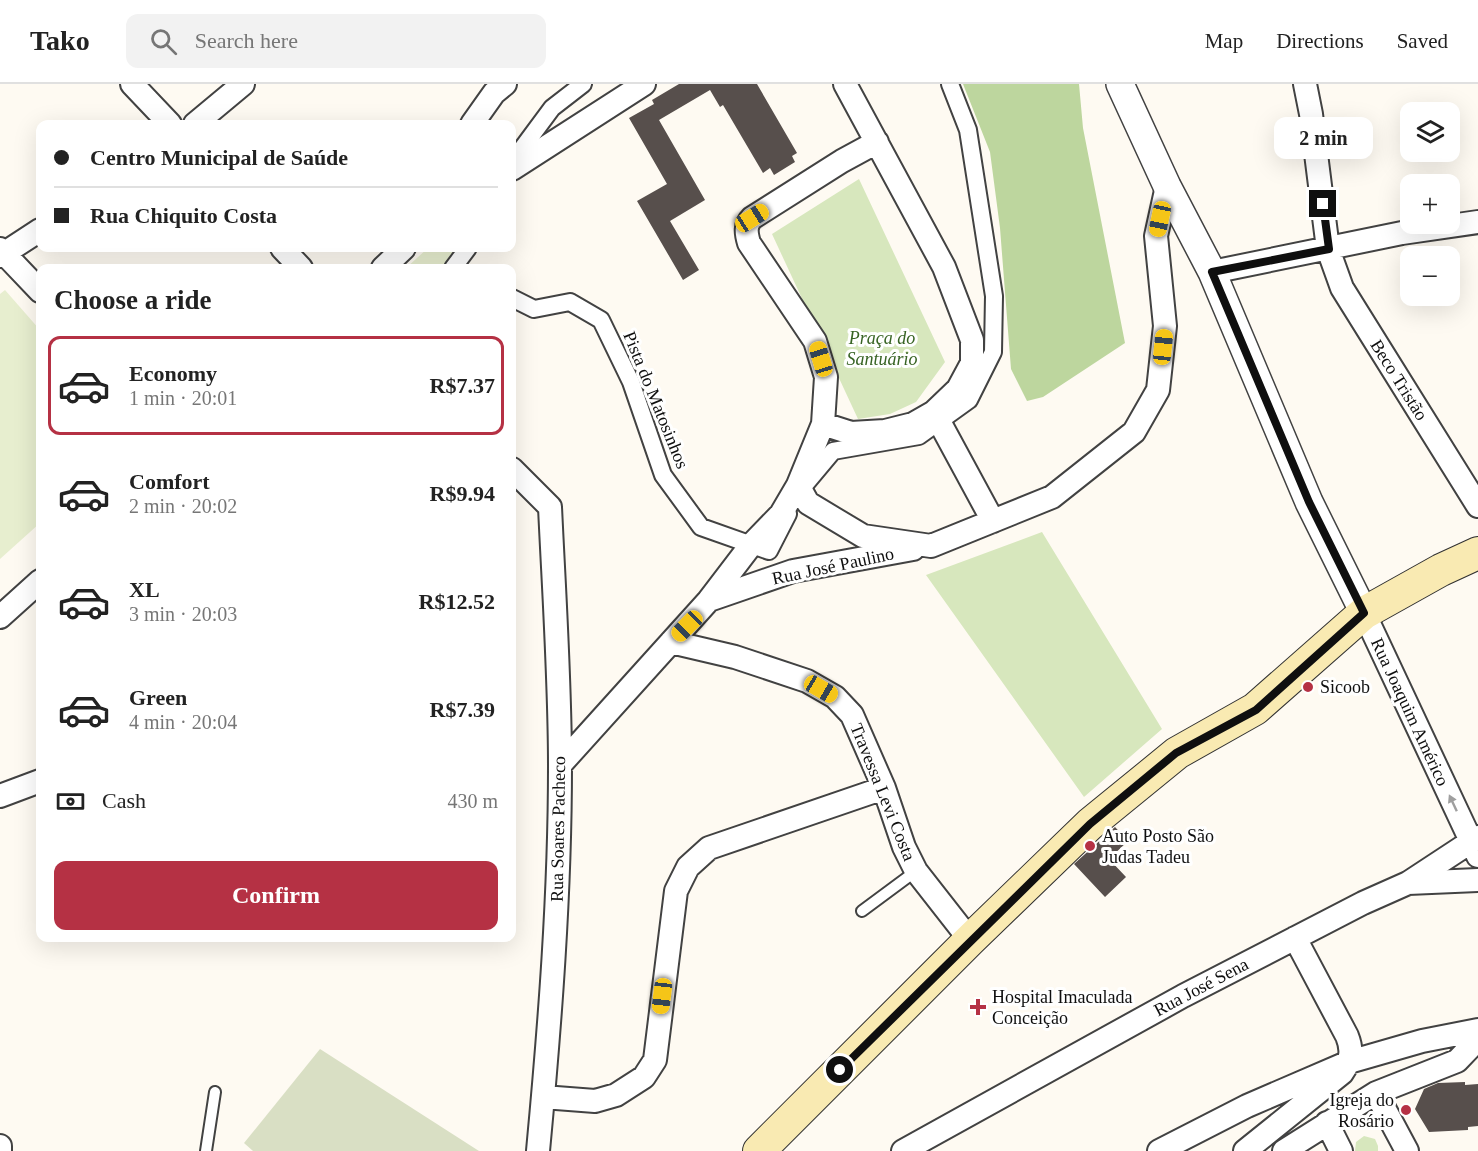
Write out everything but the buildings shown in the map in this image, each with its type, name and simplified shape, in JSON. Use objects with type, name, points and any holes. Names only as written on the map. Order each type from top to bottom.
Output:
[{"type":"main road","points":[[759,1151],[970,940],[1090,824],[1176,753],[1256,710],[1364,613],[1441,570],[1478,553]]},
{"type":"street","points":[[132,84],[166,120]]},
{"type":"street","points":[[200,120],[243,84]]},
{"type":"street","points":[[475,120],[494,93],[505,84]]},
{"type":"street","points":[[516,157],[552,108],[583,84]]},
{"type":"street","points":[[516,166],[644,84]]},
{"type":"street","points":[[709,600],[751,545],[781,514],[799,488],[833,451],[920,436],[958,389],[972,363],[972,340],[944,267],[845,84]]},
{"type":"street","points":[[823,423],[850,433],[885,430],[936,417],[969,400],[993,352],[994,296],[968,130],[950,84]]},
{"type":"street","name":"Rua Joaquim Américo","points":[[1120,84],[1167,186],[1212,272],[1309,502],[1476,844]]},
{"type":"street","name":"Beco Tristão","points":[[1305,84],[1329,249],[1342,288],[1478,506]]},
{"type":"street","points":[[799,488],[823,423],[826,377],[815,341],[749,243],[746,234],[747,223],[842,161],[877,142]]},
{"type":"street","points":[[799,488],[808,503],[863,536],[931,546],[1052,496],[1134,432],[1158,390],[1165,326],[1156,236],[1167,186]]},
{"type":"street","points":[[1212,272],[1402,233],[1478,222]]},
{"type":"street","points":[[36,232],[2,252],[36,287]]},
{"type":"street","points":[[286,252],[297,264]]},
{"type":"street","points":[[387,264],[400,252]]},
{"type":"street","name":"Pista do Matosinhos","points":[[516,300],[534,309],[570,302],[601,320],[631,382],[663,475],[700,527],[751,545]]},
{"type":"street","points":[[936,417],[993,521]]},
{"type":"street","name":"Rua Soares Pacheco","points":[[516,473],[550,507],[560,765],[556,913],[538,1151]]},
{"type":"street","name":"Rua José Paulino","points":[[560,765],[709,600],[793,571],[931,546]]},
{"type":"street","points":[[0,617],[36,584]]},
{"type":"street","name":"Travessa Levi Costa","points":[[670,642],[735,657],[766,667],[807,681],[835,697],[852,715],[884,788],[904,847],[916,871],[970,940]]},
{"type":"street","points":[[0,796],[36,782]]},
{"type":"street","points":[[543,1097],[595,1101],[616,1095],[644,1077],[655,1060],[676,891],[688,867],[710,848],[884,788]]},
{"type":"street","points":[[1408,883],[1476,844]]},
{"type":"street","points":[[1408,883],[1478,880]]},
{"type":"street","name":"Rua José Sena","points":[[903,1151],[1184,996],[1363,903],[1408,883]]},
{"type":"street","points":[[1245,1151],[1342,1073],[1349,1062],[1352,1047],[1295,938]]},
{"type":"street","points":[[1159,1151],[1247,1106],[1349,1062],[1422,1041],[1478,1030]]},
{"type":"street","points":[[1284,1151],[1376,1093],[1457,1061],[1478,1039]]},
{"type":"street","points":[[1376,1093],[1407,1151]]},
{"type":"street","points":[[1327,1123],[1341,1151]]},
{"type":"lane","points":[[862,911],[916,871]]},
{"type":"lane","points":[[206,1151],[215,1092]]},
{"type":"green space","points":[[963,84],[1079,84],[1083,128],[1125,343],[1043,397],[1027,401],[1011,369],[1000,228],[990,152]]},
{"type":"green space","name":"Praça do Santuário","points":[[859,179],[945,362],[916,402],[890,414],[858,419],[772,234]]},
{"type":"green space","points":[[424,252],[461,252],[452,264],[410,264]]},
{"type":"green space","points":[[5,290],[36,325],[36,527],[0,559],[0,294]]},
{"type":"green space","points":[[1042,532],[1162,729],[1084,797],[926,575]]},
{"type":"green space","points":[[320,1049],[479,1151],[253,1151],[244,1143]]},
{"type":"green space","points":[[1364,1136],[1375,1139],[1378,1151],[1355,1151],[1356,1142]]},
{"type":"place","name":"Sicoob","points":[[1308,687]]},
{"type":"place","name":"Auto Posto São Judas Tadeu","points":[[1090,846]]},
{"type":"place","name":"Hospital Imaculada Conceição","points":[[978,1007]]},
{"type":"place","name":"Igreja do Rosário","points":[[1406,1110]]},
{"type":"route","points":[[840,1070],[1090,824],[1176,753],[1256,710],[1364,613],[1309,502],[1212,272],[1329,249],[1323,204]]}]
